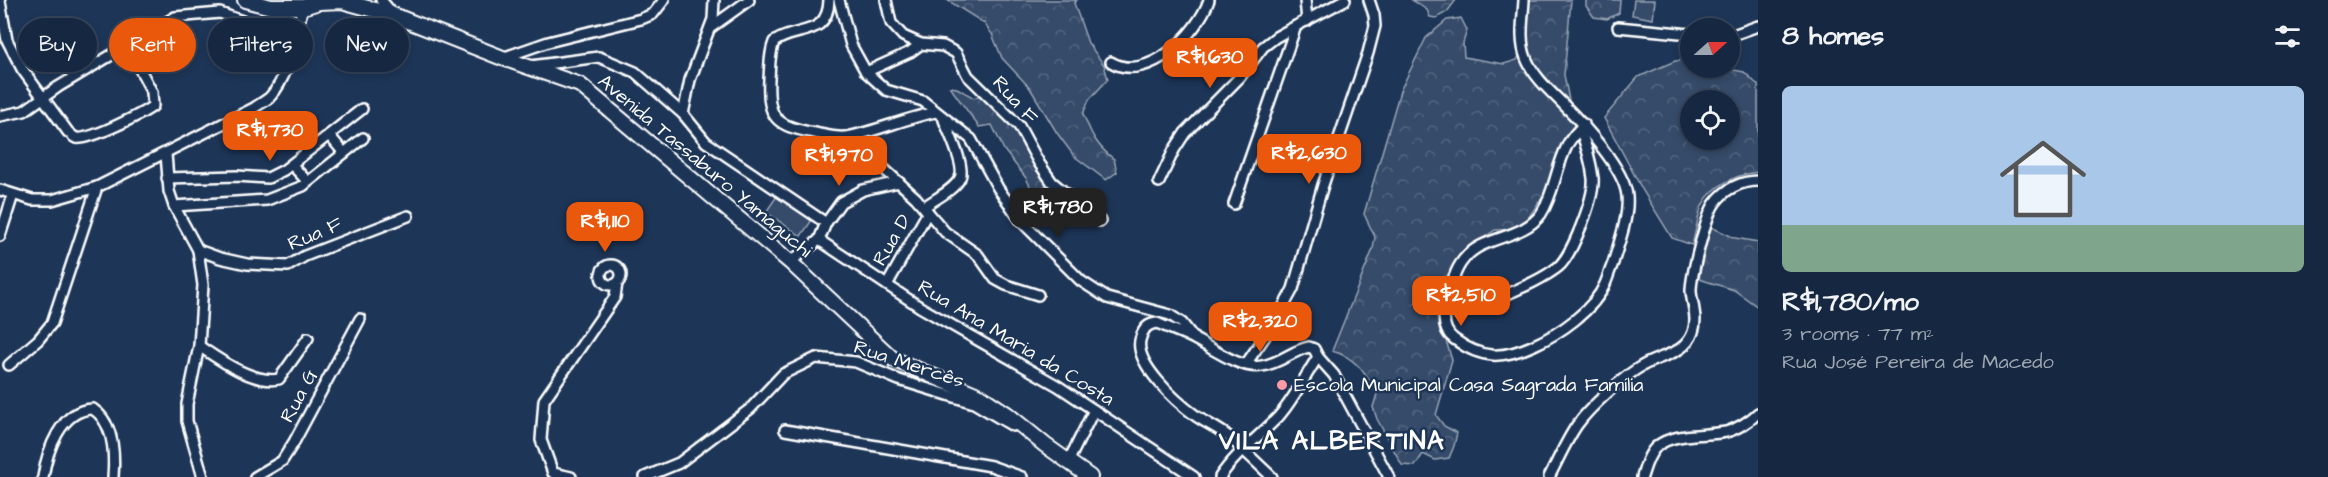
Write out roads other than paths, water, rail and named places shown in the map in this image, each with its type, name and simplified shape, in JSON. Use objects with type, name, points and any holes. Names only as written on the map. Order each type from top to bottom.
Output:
[{"type":"street","name":"Avenida Tassaburo Yamaguchi","points":[[245,0],[271,7],[303,7],[319,2],[342,1],[393,15],[526,67],[580,85],[790,262],[893,358],[980,396],[1090,477]]},
{"type":"street","points":[[381,0],[393,15]]},
{"type":"street","points":[[502,58],[548,42],[641,19],[653,14],[664,0]]},
{"type":"street","points":[[684,114],[690,80],[710,28],[714,0]]},
{"type":"street","points":[[710,28],[749,0]]},
{"type":"street","points":[[829,0],[829,11],[822,23],[774,42],[770,52],[769,102],[771,111],[779,121],[791,129],[845,137],[918,116],[940,116]]},
{"type":"street","points":[[839,0],[851,45],[876,83],[886,90],[923,100],[971,139],[998,188],[1021,221],[1081,281],[1107,298],[1125,304],[1153,308],[1170,315],[1182,323],[1195,339]]},
{"type":"street","name":"Rua F","points":[[886,0],[891,23],[903,36],[921,44],[943,46],[956,53],[968,76],[1019,126],[1052,182],[1100,221]]},
{"type":"street","points":[[1111,62],[1128,68],[1141,68],[1152,64],[1194,26],[1209,0]]},
{"type":"street","points":[[1305,0],[1307,21]]},
{"type":"street","points":[[1159,182],[1173,150],[1185,133],[1240,77],[1263,47],[1276,37],[1344,0]]},
{"type":"street","points":[[1245,364],[1275,322],[1293,289],[1323,185],[1368,53],[1375,26],[1369,0]]},
{"type":"street","points":[[1524,0],[1521,40],[1526,60],[1542,82],[1608,156],[1624,183],[1627,207],[1605,286],[1585,311],[1551,338],[1520,352],[1500,356],[1484,355],[1466,347],[1451,337],[1445,327],[1444,315],[1452,282],[1463,260],[1475,249],[1522,230],[1540,215],[1567,144],[1582,127]]},
{"type":"street","points":[[0,1],[7,40],[22,69],[68,132],[77,138],[88,137],[145,112],[153,106],[152,92],[141,72]]},
{"type":"street","points":[[300,18],[303,7]]},
{"type":"street","points":[[173,18],[220,13],[234,18]]},
{"type":"street","points":[[1233,204],[1296,26]]},
{"type":"street","points":[[1740,32],[1758,26]]},
{"type":"street","points":[[1618,27],[1680,33]]},
{"type":"street","points":[[867,72],[910,52],[921,44]]},
{"type":"street","points":[[0,116],[24,111],[109,56]]},
{"type":"street","points":[[526,67],[599,57],[635,72],[684,114],[706,142],[826,223]]},
{"type":"street","points":[[0,190],[32,200],[52,200],[97,187],[254,108],[270,97],[284,72]]},
{"type":"street","points":[[167,178],[237,176],[268,178],[292,165],[362,109]]},
{"type":"street","name":"Rua D","points":[[886,285],[926,210],[960,178],[962,170],[959,157],[940,116]]},
{"type":"street","points":[[1483,305],[1547,274],[1560,266],[1571,252],[1592,193],[1593,180],[1582,127]]},
{"type":"street","points":[[329,135],[344,153]]},
{"type":"street","points":[[845,137],[860,147],[899,182],[945,232],[978,255],[995,279],[1038,295]]},
{"type":"street","points":[[174,206],[267,200],[303,186],[363,138]]},
{"type":"street","points":[[166,154],[169,191],[174,206],[198,250],[203,285],[199,346],[187,404],[187,421],[203,477]]},
{"type":"street","points":[[292,165],[307,181]]},
{"type":"street","points":[[267,200],[268,178]]},
{"type":"street","points":[[1549,477],[1578,423],[1605,396],[1641,366],[1683,348],[1693,333],[1695,322],[1691,289],[1700,247],[1713,204],[1728,189],[1746,182],[1758,181]]},
{"type":"street","points":[[790,262],[819,240],[826,223],[841,202],[852,195],[899,182]]},
{"type":"street","points":[[9,365],[38,340],[52,323],[97,187]]},
{"type":"street","points":[[0,236],[13,195]]},
{"type":"street","name":"Rua F","points":[[198,250],[247,264],[288,266],[305,256],[408,216]]},
{"type":"street","name":"Rua Ana Maria da Costa","points":[[819,240],[920,307],[1058,386],[1194,477]]},
{"type":"street","points":[[571,477],[553,473],[545,456],[541,440],[544,400],[615,297],[617,283]]},
{"type":"street","name":"Rua G","points":[[255,477],[282,461],[360,319]]},
{"type":"street","points":[[1272,477],[1226,434],[1196,416],[1170,394],[1146,366],[1139,342],[1142,334],[1151,324],[1157,323],[1195,339],[1219,353],[1257,367],[1276,364],[1304,348],[1316,353],[1334,375],[1389,477]]},
{"type":"street","points":[[199,346],[226,364],[267,381],[279,380],[308,339]]},
{"type":"street","points":[[1220,477],[1236,455],[1281,413],[1316,353]]},
{"type":"street","name":"Rua Mercês","points":[[645,477],[679,463],[750,409],[783,374],[816,358],[856,362],[899,380],[975,404],[1046,445]]},
{"type":"street","points":[[43,477],[48,452],[64,425],[79,412],[93,409],[103,416],[110,430],[113,477]]},
{"type":"street","points":[[1069,460],[1094,410]]},
{"type":"street","points":[[1642,477],[1647,461],[1657,447],[1671,440],[1728,431],[1751,420],[1758,412]]},
{"type":"street","points":[[785,430],[991,466],[1022,477]]},
{"type":"place","name":"Escola Municipal Casa Sagrada Família","points":[[1282,385]]},
{"type":"district","name":"VILA ALBERTINA","points":[[1332,441]]}]
